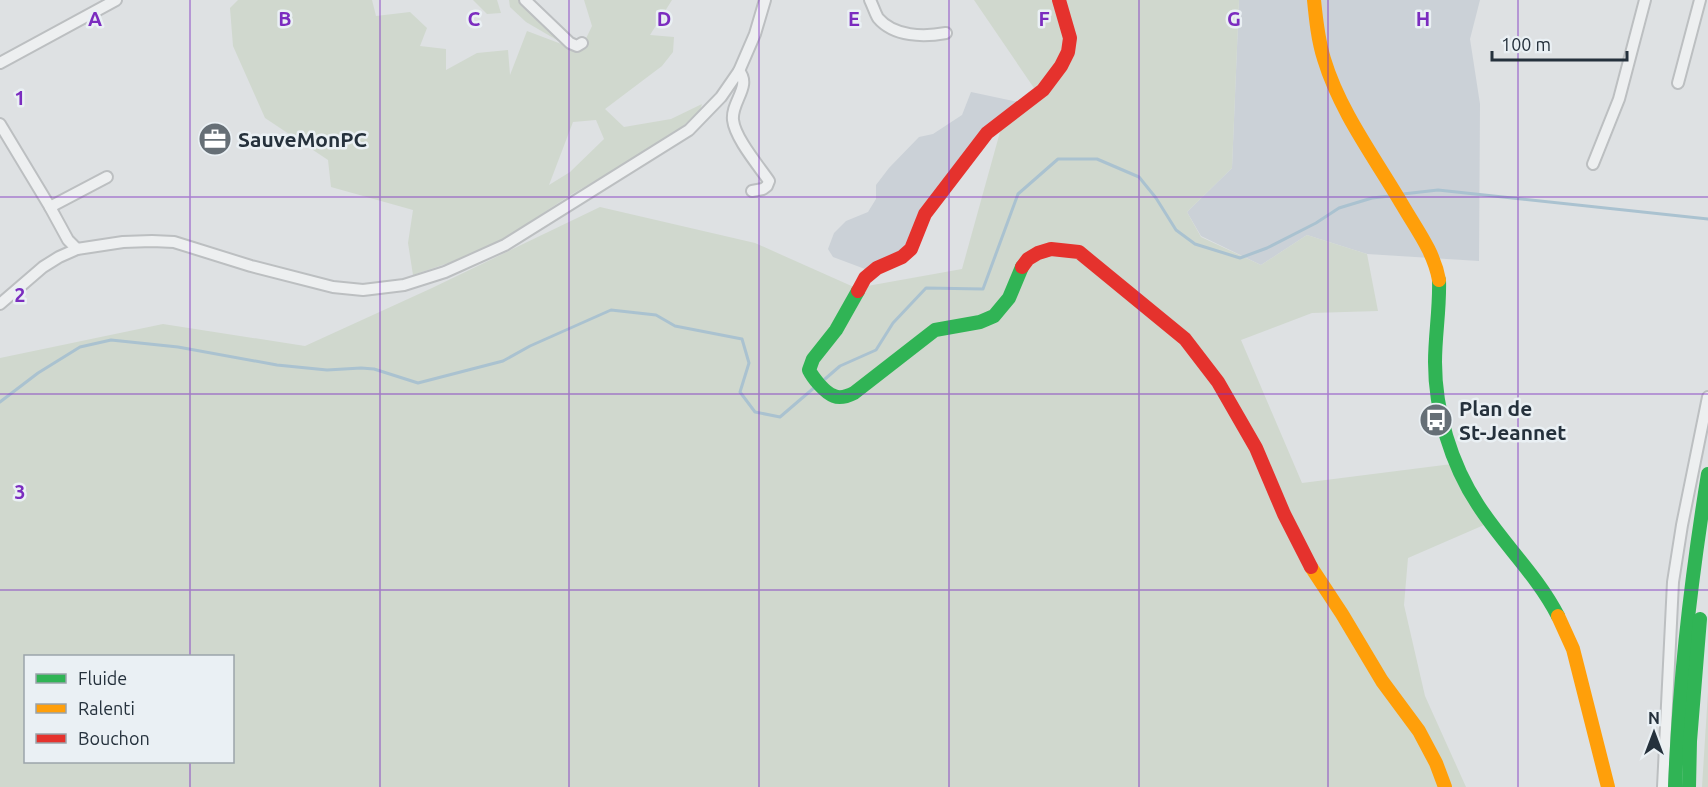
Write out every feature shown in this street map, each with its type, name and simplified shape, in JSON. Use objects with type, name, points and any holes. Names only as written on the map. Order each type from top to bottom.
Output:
[{"type":"main road","points":[[1059,0],[1070,38],[1068,52],[1061,66],[1043,90],[987,133],[925,214],[911,249],[902,257],[877,268],[860,285],[836,330],[813,359],[810,370],[812,376],[833,396],[844,397],[862,388],[935,330],[951,325],[979,323],[992,317],[1009,298],[1024,262],[1037,252],[1058,248],[1079,252],[1185,339],[1213,374],[1256,448],[1305,559],[1342,614],[1382,681],[1419,731],[1436,763],[1445,787]]},
{"type":"main road","points":[[1314,0],[1320,42],[1334,87],[1346,112],[1402,201],[1430,252],[1438,272],[1435,376],[1446,433],[1461,472],[1484,513],[1542,587],[1566,628],[1608,787]]},
{"type":"main road","points":[[1675,787],[1682,664],[1708,474]]},
{"type":"main road","points":[[1689,787],[1696,666],[1708,554]]},
{"type":"street","points":[[0,63],[116,0]]},
{"type":"street","points":[[525,0],[570,43],[577,46],[582,43]]},
{"type":"street","points":[[0,304],[43,267],[76,249],[123,242],[174,242],[251,266],[333,287],[363,290],[404,285],[445,272],[505,245],[688,130],[722,96],[739,71],[755,34],[765,0]]},
{"type":"street","points":[[870,0],[877,16],[886,25],[906,33],[928,36],[945,33]]},
{"type":"street","points":[[1593,164],[1619,99],[1645,0]]},
{"type":"street","points":[[1678,83],[1700,0]]},
{"type":"street","points":[[739,71],[743,76],[743,85],[733,117],[736,130],[769,181],[768,186],[763,189],[752,191]]},
{"type":"street","points":[[0,124],[51,207],[68,240],[76,249]]},
{"type":"street","points":[[51,207],[107,177]]},
{"type":"street","points":[[1663,787],[1673,582],[1708,397]]},
{"type":"shaded area","points":[[238,0],[372,0],[376,16],[410,12],[427,28],[420,46],[446,49],[446,70],[477,53],[508,50],[510,75],[527,31],[580,51],[592,26],[584,0],[672,0],[650,35],[674,37],[673,52],[662,66],[605,109],[624,127],[671,119],[702,104],[700,111],[666,141],[572,194],[487,250],[413,275],[408,243],[413,210],[331,187],[328,160],[265,118],[233,46],[230,8]],"holes":[[[596,120],[604,139],[570,172],[549,185],[573,122]]]},
{"type":"shaded area","points":[[473,0],[497,0],[501,13],[487,14]]},
{"type":"shaded area","points":[[509,0],[529,0],[562,43],[526,22],[510,7]]},
{"type":"shaded area","points":[[974,0],[1239,0],[1232,168],[1187,212],[1201,237],[1261,265],[1307,235],[1367,254],[1378,311],[1312,313],[1241,340],[1302,483],[1452,464],[1484,525],[1408,558],[1404,605],[1425,696],[1466,787],[0,787],[0,358],[163,324],[305,346],[600,207],[755,243],[856,288],[962,269],[1000,132],[1036,91]]},
{"type":"shaded area","points":[[1239,0],[1480,0],[1470,39],[1480,104],[1479,261],[1367,254],[1307,235],[1261,265],[1201,236],[1187,212],[1232,168]]},
{"type":"shaded area","points":[[971,92],[1018,102],[905,248],[865,269],[833,257],[828,249],[834,233],[846,221],[868,212],[876,199],[876,185],[889,168],[919,137],[933,134],[962,115]]},
{"type":"shaded area","points":[[1708,692],[1708,787],[1702,787]]},
{"type":"waterway","points":[[825,379],[840,366],[876,350],[893,323],[926,288],[983,289],[1018,194],[1058,159],[1097,159],[1139,177],[1156,198],[1176,230],[1195,244],[1240,258],[1267,248],[1316,223],[1339,208],[1372,198],[1390,196]]},
{"type":"waterway","points":[[1403,194],[1438,190],[1708,219]]},
{"type":"waterway","points":[[0,402],[38,373],[80,347],[111,340],[178,347],[277,365],[327,370],[374,369],[418,383],[503,361],[530,346],[611,310],[656,315],[675,326],[742,339],[749,363],[740,392],[755,412],[780,417],[815,387]]},
{"type":"traffic: fast","points":[[858,291],[836,330],[813,359],[809,370],[823,389],[837,397],[854,393],[935,330],[980,322],[994,316],[1009,298],[1022,267]]},
{"type":"traffic: fast","points":[[1439,280],[1435,352],[1436,381],[1446,436],[1468,489],[1550,601],[1558,616]]},
{"type":"traffic: fast","points":[[1675,787],[1679,708],[1687,630],[1708,474]]},
{"type":"traffic: fast","points":[[1689,787],[1690,741],[1700,619]]},
{"type":"traffic: slow","points":[[1314,0],[1322,52],[1339,98],[1424,242],[1437,270],[1439,280]]},
{"type":"traffic: slow","points":[[1311,567],[1382,681],[1419,731],[1436,763],[1445,787]]},
{"type":"traffic: slow","points":[[1558,616],[1573,649],[1608,787]]},
{"type":"traffic: jam","points":[[858,291],[865,278],[877,268],[902,257],[911,249],[925,214],[987,133],[1043,90],[1061,66],[1068,52],[1070,38],[1059,0]]},
{"type":"traffic: jam","points":[[1022,267],[1028,259],[1051,249],[1079,252],[1185,339],[1218,382],[1256,448],[1284,514],[1311,567]]},
{"type":"place","name":"SauveMonPC","points":[[215,139]]},
{"type":"place","name":"Plan de St-Jeannet","points":[[1436,420]]}]
